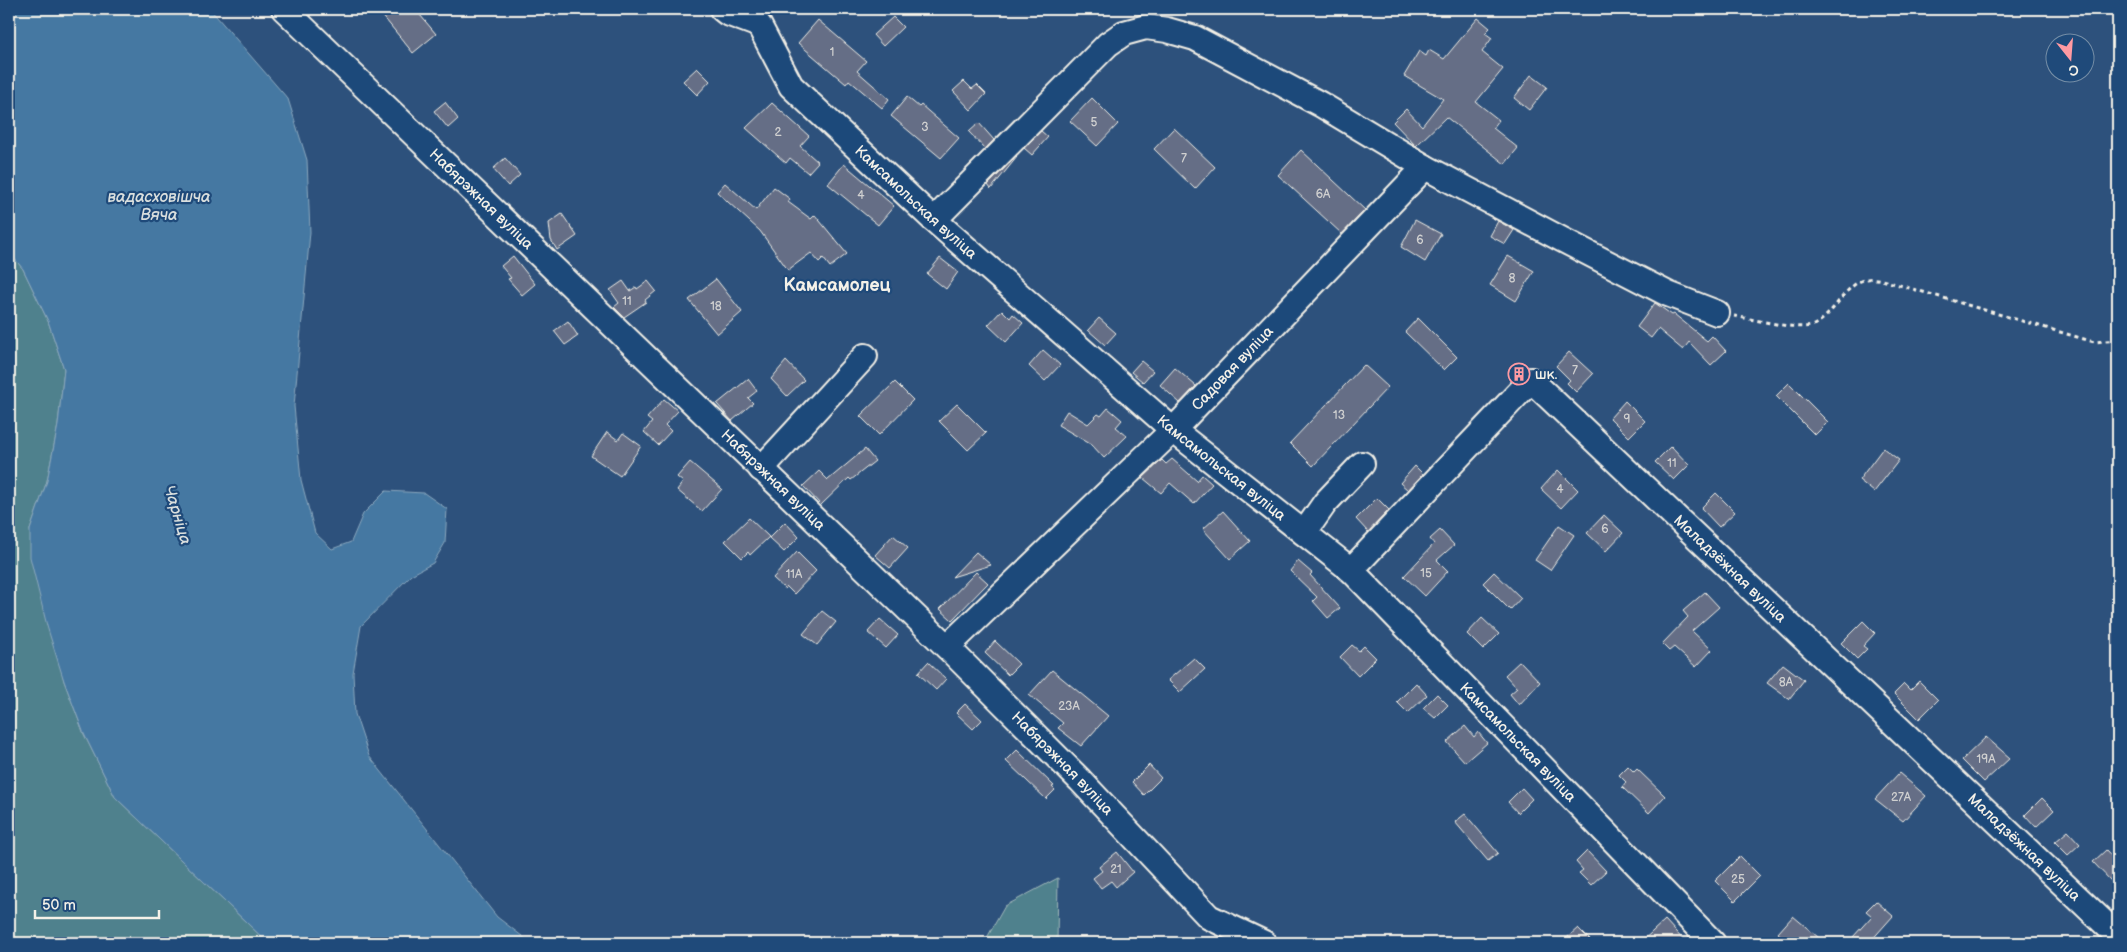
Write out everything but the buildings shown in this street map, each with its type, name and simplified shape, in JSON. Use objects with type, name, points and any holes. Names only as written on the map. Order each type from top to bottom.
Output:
[{"type":"street","name":"Набярэжная вуліца","points":[[284,9],[947,647],[1080,780],[1209,917],[1264,943]]},
{"type":"street","name":"Камсамольская вуліца","points":[[722,9],[727,13],[758,17],[791,86],[934,220],[1173,430],[1351,570],[1713,943]]},
{"type":"street","points":[[934,220],[1108,44],[1124,32],[1146,28],[1166,30],[1195,38],[1320,104],[1425,167],[1668,294],[1717,313]]},
{"type":"street","name":"Садовая вуліца","points":[[947,647],[1173,430],[1425,167]]},
{"type":"street","points":[[761,469],[865,356]]},
{"type":"street","name":"Маладзёжная вуліца","points":[[1351,570],[1531,380],[2118,936]]},
{"type":"street","points":[[1304,532],[1325,503],[1362,464]]},
{"type":"path","points":[[1717,313],[1798,327],[1811,326],[1822,320],[1851,289],[1866,279],[1882,280],[2094,342],[2118,340]]},
{"type":"green space","points":[[9,252],[23,269],[48,321],[64,369],[58,425],[47,481],[30,530],[64,681],[84,734],[115,797],[268,943],[9,943]]},
{"type":"green space","points":[[1058,878],[1057,943],[984,943],[1005,906]]},
{"type":"water","name":"вадасховішча Вяча","points":[[9,9],[210,9],[288,99],[307,160],[310,232],[294,406],[301,480],[315,533],[332,549],[351,542],[363,514],[386,491],[424,493],[447,509],[445,543],[433,563],[411,575],[361,626],[353,673],[355,714],[369,756],[497,917],[531,943],[268,943],[115,797],[84,734],[64,681],[47,626],[30,557],[30,530],[47,481],[58,425],[64,369],[48,321],[23,269],[9,252]]},
{"type":"place","name":"шк.","points":[[1519,374]]},
{"type":"district","name":"Камсамолец","points":[[837,285]]},
{"type":"water label","name":"Чарніца","points":[[177,515]]}]
